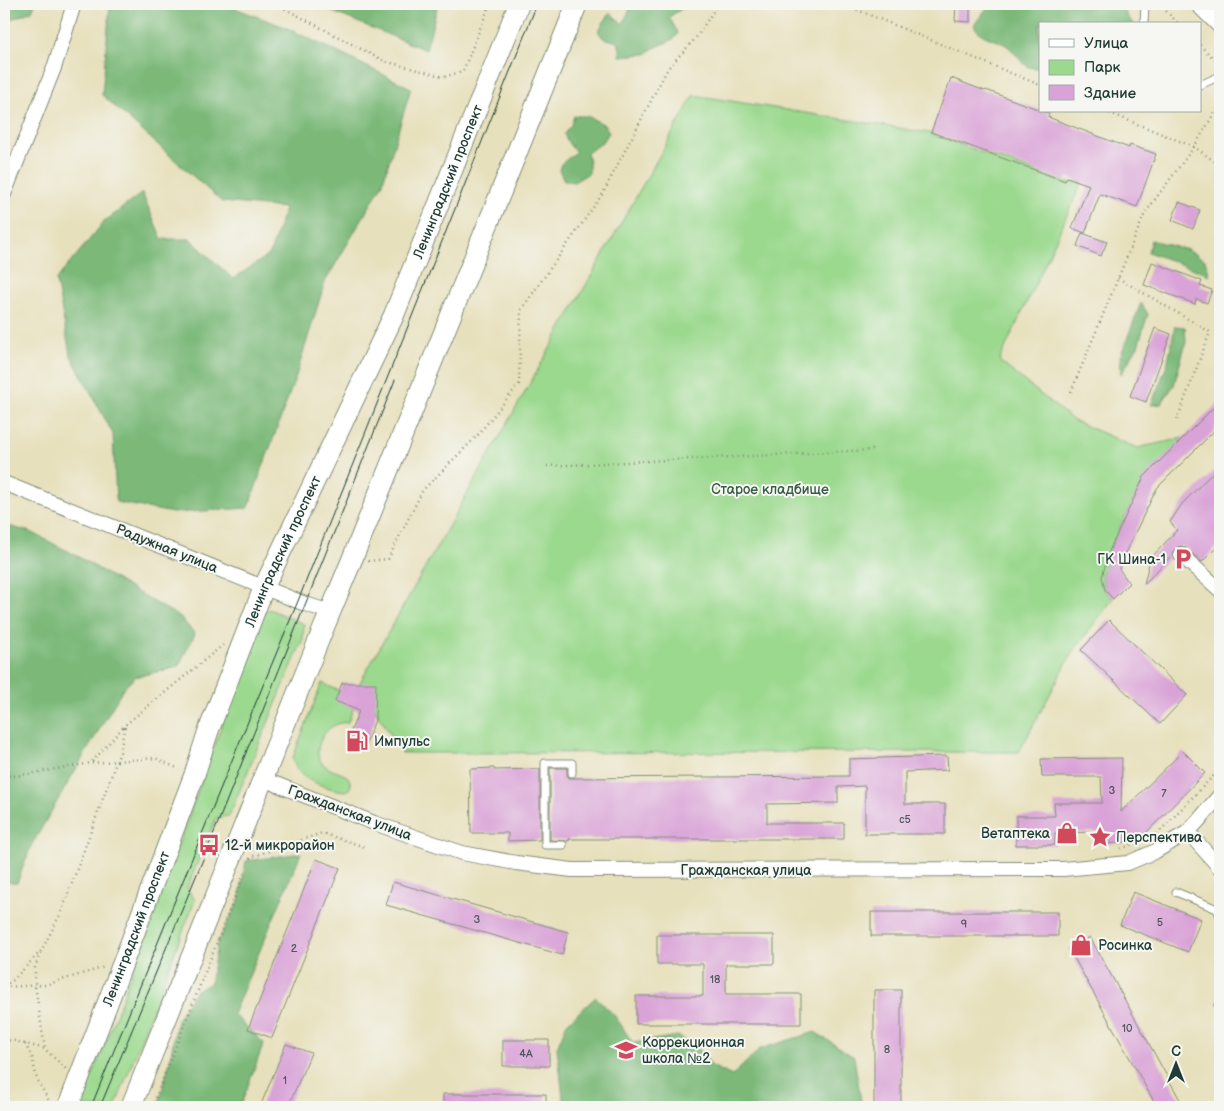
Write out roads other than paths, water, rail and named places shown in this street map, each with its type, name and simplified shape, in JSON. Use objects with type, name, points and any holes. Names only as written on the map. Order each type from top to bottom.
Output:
[{"type":"main road","name":"Ленинградский проспект","points":[[68,1107],[264,587],[394,316],[519,4]]},
{"type":"main road","points":[[131,1107],[578,4]]},
{"type":"main road","points":[[1200,4],[1220,23]]},
{"type":"street","points":[[4,194],[54,68],[74,4]]},
{"type":"street","name":"Радужная улица","points":[[4,483],[305,604],[330,612]]},
{"type":"street","points":[[1181,555],[1220,590]]},
{"type":"street","name":"Гражданская улица","points":[[263,779],[374,823],[462,853],[516,863],[572,870],[1063,869],[1128,863],[1156,851],[1188,832],[1220,795]]},
{"type":"street","points":[[1188,832],[1220,868]]},
{"type":"lane","points":[[1144,22],[1146,4]]},
{"type":"lane","points":[[1202,83],[1220,76]]},
{"type":"lane","points":[[563,845],[545,845],[545,763],[572,763],[572,773]]},
{"type":"lane","points":[[1176,892],[1217,909],[1220,916]]},
{"type":"lane","points":[[1220,1004],[1218,1005],[1220,1010]]},
{"type":"tram line","points":[[91,1107],[298,601],[537,4]]},
{"type":"tram line","points":[[100,1107],[209,845],[395,380]]},
{"type":"place","name":"ГК Шина-1","points":[[1183,559]]},
{"type":"place","name":"Импульс","points":[[357,741]]},
{"type":"place","name":"Ветаптека","points":[[1067,833]]},
{"type":"place","name":"Перспектива","points":[[1100,837]]},
{"type":"place","name":"12-й микрорайон","points":[[209,845]]},
{"type":"place","name":"Росинка","points":[[1081,945]]},
{"type":"place","name":"Коррекционная школа №2","points":[[626,1050]]},
{"type":"park label","name":"Старое кладбище","points":[[770,489]]}]
